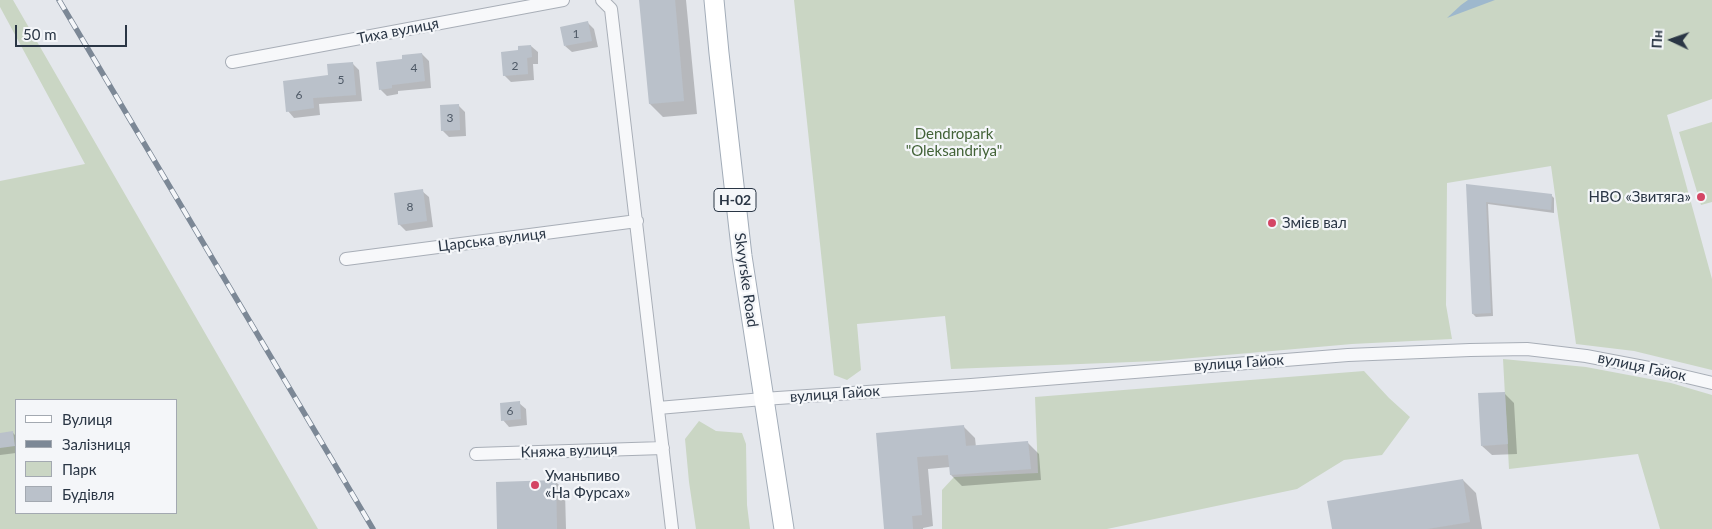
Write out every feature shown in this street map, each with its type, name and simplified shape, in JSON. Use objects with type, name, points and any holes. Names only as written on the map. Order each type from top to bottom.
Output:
[{"type":"main road","name":"Skvyrske Road","points":[[714,0],[742,256],[784,529]]},
{"type":"street","name":"Тиха вулиця","points":[[232,62],[563,0]]},
{"type":"street","points":[[607,5],[637,221],[672,529]]},
{"type":"street","name":"Царська вулиця","points":[[346,259],[637,221]]},
{"type":"street","name":"вулиця Гайок","points":[[658,408],[763,399],[972,386],[1356,354],[1518,349],[1586,356],[1712,383]]},
{"type":"street","name":"Княжа вулиця","points":[[476,454],[663,448]]},
{"type":"green space","points":[[0,0],[13,0],[318,529],[0,529],[0,181],[85,164],[0,7]]},
{"type":"green space","name":"Dendropark \"Oleksandriya\"","points":[[794,0],[1712,0],[1712,99],[1667,115],[1712,279],[1712,370],[1634,351],[1576,344],[1551,166],[1447,183],[1446,305],[1452,339],[1352,344],[1158,361],[951,369],[945,316],[857,324],[861,370],[847,380],[834,375]]},
{"type":"green space","points":[[1712,122],[1712,202],[1701,205],[1679,132]]},
{"type":"green space","points":[[1503,359],[1586,367],[1671,383],[1712,395],[1712,529],[1660,529],[1638,454],[1509,469]]},
{"type":"green space","points":[[1364,371],[1410,417],[1382,455],[1344,460],[1297,489],[1107,529],[942,529],[942,490],[954,477],[1038,473],[1035,397]]},
{"type":"green space","points":[[699,421],[716,431],[742,433],[746,444],[747,505],[750,529],[696,529],[685,439]]},
{"type":"water","points":[[1468,0],[1495,0],[1447,18],[1461,5]]},
{"type":"building","points":[[639,0],[675,0],[684,101],[649,104]]},
{"type":"building","points":[[588,21],[592,41],[564,46],[560,27]]},
{"type":"building","points":[[531,45],[532,57],[527,58],[528,74],[503,76],[501,52],[518,50],[518,46]]},
{"type":"building","points":[[422,53],[425,81],[392,85],[392,88],[379,90],[376,62],[402,59],[402,55]]},
{"type":"building","points":[[353,62],[356,95],[313,98],[314,108],[286,112],[283,81],[328,75],[327,64]]},
{"type":"building","points":[[459,104],[460,130],[441,131],[440,105]]},
{"type":"building","points":[[1466,184],[1552,194],[1551,210],[1486,202],[1491,313],[1472,314]]},
{"type":"building","points":[[423,189],[427,221],[398,225],[394,193]]},
{"type":"building","points":[[1505,392],[1508,444],[1481,446],[1478,393]]},
{"type":"building","points":[[520,401],[521,419],[501,421],[500,403]]},
{"type":"building","points":[[964,425],[966,446],[1028,441],[1031,469],[950,475],[948,455],[917,457],[922,515],[912,516],[913,529],[884,529],[876,433]]},
{"type":"building","points":[[13,431],[15,446],[0,448],[0,433]]},
{"type":"building","points":[[1463,479],[1470,522],[1427,529],[1332,529],[1327,501]]},
{"type":"building","points":[[556,480],[557,529],[497,529],[496,482]]},
{"type":"railway","points":[[59,0],[373,529]]},
{"type":"place","name":"НВО «Звитяга»","points":[[1701,197]]},
{"type":"place","name":"Змієв вал","points":[[1272,223]]},
{"type":"place","name":"Уманьпиво «На Фурсах»","points":[[535,485]]}]
